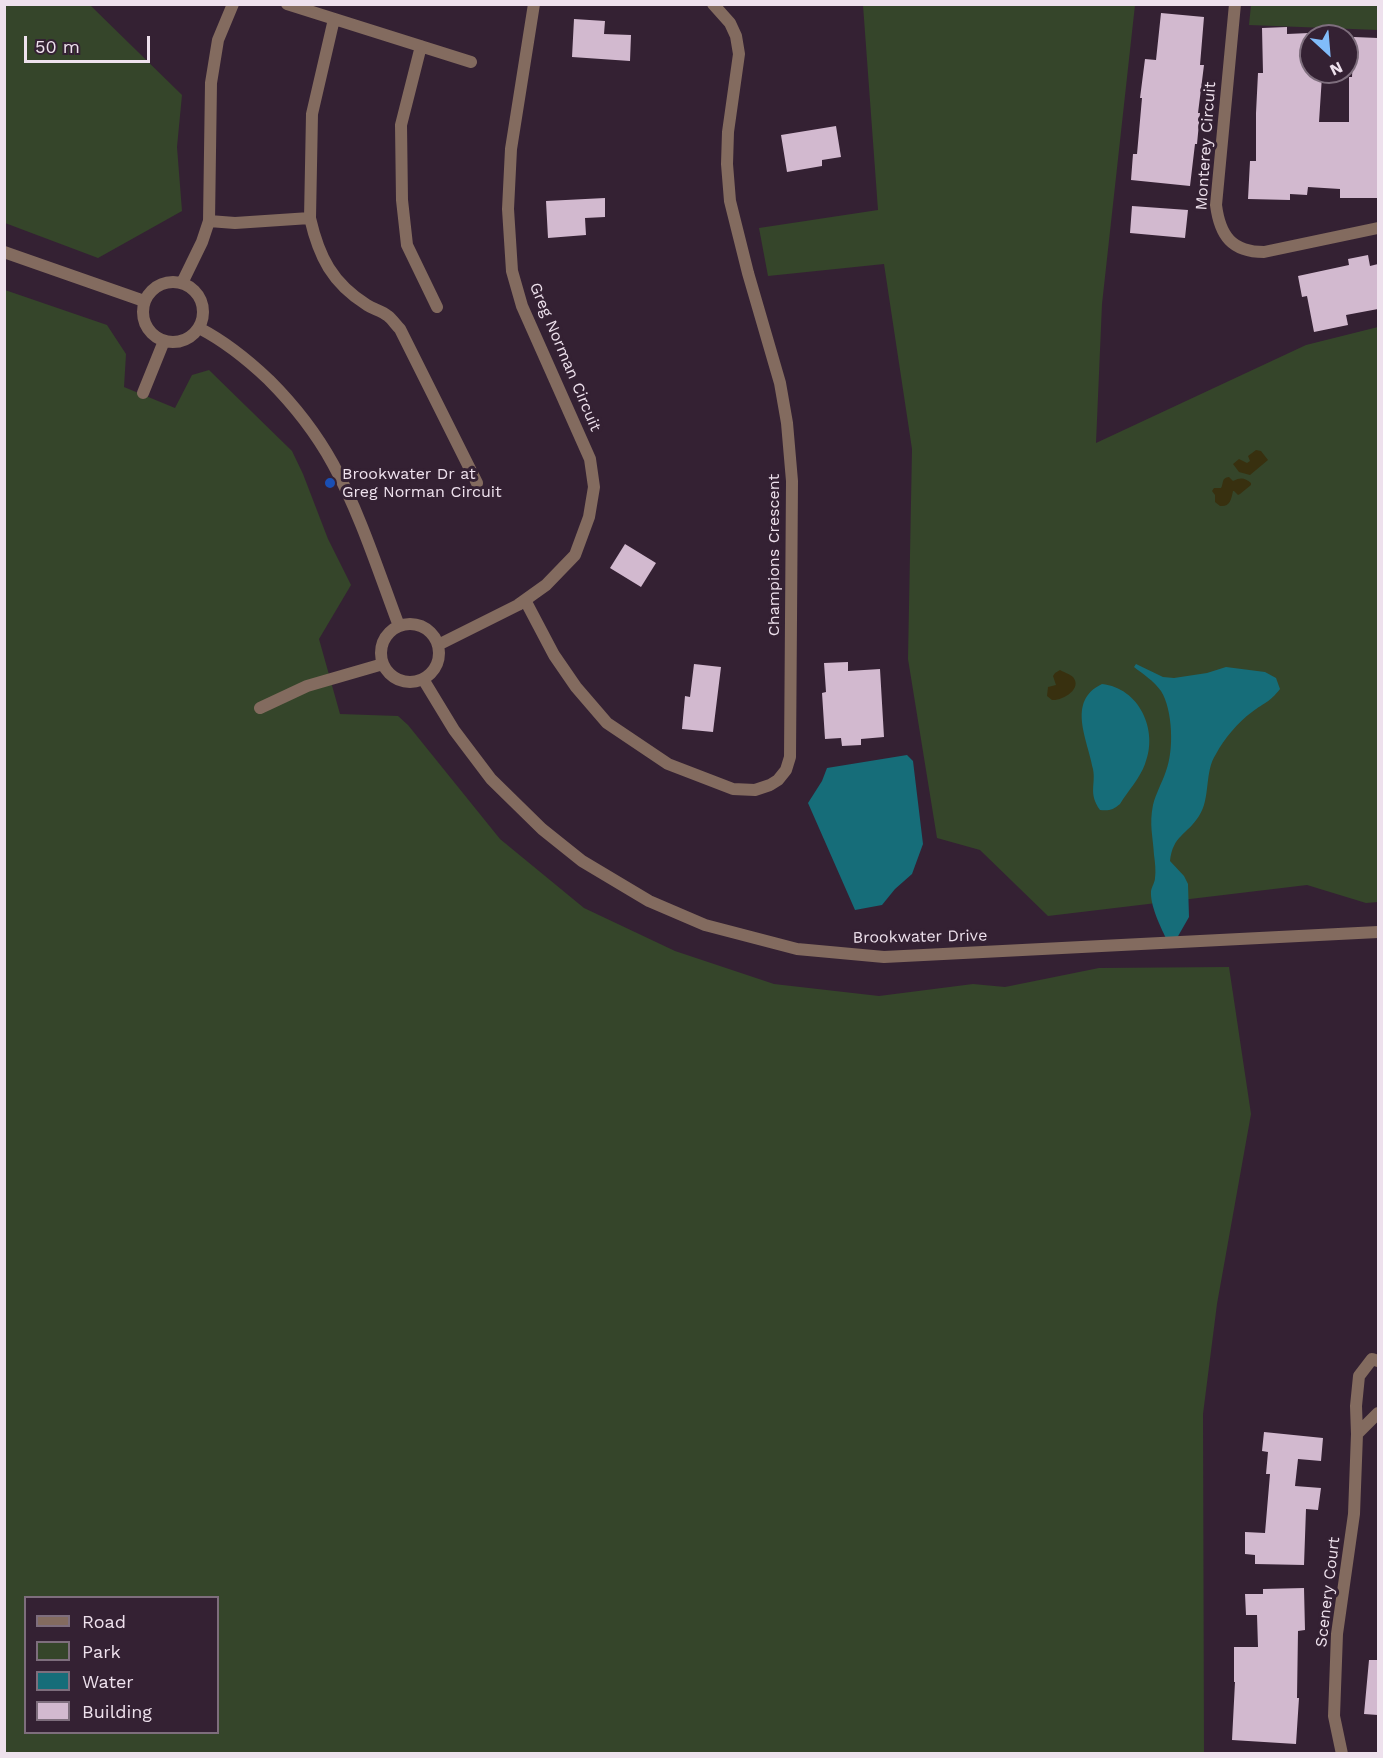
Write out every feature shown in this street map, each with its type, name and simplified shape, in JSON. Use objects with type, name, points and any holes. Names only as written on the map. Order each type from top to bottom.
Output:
[{"type":"street","points":[[182,283],[202,242],[209,221],[211,82],[218,40],[233,4]]},
{"type":"street","points":[[287,4],[471,62]]},
{"type":"street","name":"Greg Norman Circuit","points":[[438,645],[518,605],[546,585],[574,555],[589,517],[594,487],[590,459],[522,306],[512,271],[508,209],[511,149],[534,4]]},
{"type":"street","name":"Champions Crescent","points":[[525,600],[554,655],[584,696],[608,723],[668,764],[733,789],[744,790],[755,790],[770,785],[778,780],[786,770],[790,757],[792,481],[787,423],[780,383],[730,201],[727,164],[728,132],[738,54],[736,36],[730,23],[713,4]]},
{"type":"street","name":"Monterey Circuit","points":[[1235,4],[1216,205],[1218,221],[1225,236],[1237,247],[1251,252],[1264,252],[1378,228]]},
{"type":"street","points":[[334,19],[312,114],[310,218],[321,256],[334,277],[351,293],[367,305],[387,315],[400,329],[477,483]]},
{"type":"street","points":[[421,46],[401,125],[402,200],[407,245],[437,307]]},
{"type":"street","points":[[209,221],[235,223],[310,218]]},
{"type":"street","points":[[4,252],[144,301]]},
{"type":"street","points":[[167,282],[182,283],[195,290],[201,299],[204,309],[203,319],[192,336],[173,343],[164,341],[154,337],[143,320],[144,301],[157,286],[167,282]]},
{"type":"street","points":[[199,328],[219,338],[246,358],[285,396],[315,434],[334,465],[354,509],[399,626]]},
{"type":"street","points":[[143,393],[164,341]]},
{"type":"street","points":[[418,625],[427,629],[434,636],[439,655],[431,673],[423,679],[404,681],[388,672],[383,664],[381,656],[385,637],[399,626],[418,625]]},
{"type":"street","points":[[260,708],[307,686],[383,664]]},
{"type":"street","name":"Brookwater Drive","points":[[423,679],[454,730],[491,778],[542,829],[582,861],[649,901],[705,925],[797,949],[873,957],[1378,932]]},
{"type":"street","name":"Scenery Court","points":[[1342,1754],[1334,1716],[1337,1634],[1354,1514],[1356,1406],[1359,1376],[1372,1359],[1378,1361]]},
{"type":"street","points":[[1357,1434],[1378,1413]]},
{"type":"green space","points":[[4,5],[90,5],[182,95],[177,147],[182,211],[98,258],[5,223]]},
{"type":"green space","points":[[863,5],[1135,5],[1102,304],[1096,443],[1306,345],[1378,327],[1378,902],[1366,903],[1307,885],[1048,916],[980,850],[937,838],[908,659],[912,449],[884,264],[768,276],[759,228],[878,210]]},
{"type":"green space","points":[[1251,5],[1378,5],[1378,30],[1359,29],[1359,24],[1299,24],[1299,27],[1249,25]]},
{"type":"green space","points":[[5,290],[107,325],[126,354],[124,387],[175,408],[192,375],[209,370],[292,451],[328,539],[351,585],[319,639],[340,714],[398,716],[408,725],[500,839],[584,908],[675,951],[774,984],[879,996],[973,984],[1005,987],[1099,968],[1229,967],[1251,1114],[1217,1304],[1203,1414],[1204,1753],[5,1754]]},
{"type":"sand","points":[[1256,450],[1261,451],[1268,460],[1250,475],[1239,472],[1233,464],[1239,459],[1247,463],[1250,461],[1248,456]]},
{"type":"sand","points":[[1229,477],[1233,481],[1245,479],[1251,485],[1238,495],[1233,491],[1228,504],[1220,506],[1215,502],[1215,495],[1212,491],[1214,488],[1221,488],[1224,480]]},
{"type":"sand","points":[[1060,670],[1073,677],[1075,686],[1066,696],[1052,700],[1047,696],[1048,687],[1056,685],[1053,676]]},
{"type":"water","points":[[1136,664],[1163,677],[1174,678],[1207,673],[1226,667],[1265,672],[1276,678],[1280,689],[1270,700],[1242,721],[1223,743],[1212,761],[1203,809],[1174,846],[1170,861],[1188,884],[1189,917],[1177,938],[1166,938],[1151,897],[1155,881],[1152,812],[1169,763],[1170,719],[1161,691],[1134,667]]},
{"type":"water","points":[[1102,684],[1115,687],[1136,702],[1143,713],[1149,738],[1149,751],[1140,774],[1120,804],[1113,809],[1106,810],[1100,810],[1094,799],[1094,775],[1082,722],[1085,700],[1091,691]]},
{"type":"water","points":[[907,755],[913,761],[923,844],[912,874],[882,905],[855,910],[808,803],[822,781],[827,768]]},
{"type":"building","points":[[1161,13],[1204,17],[1200,65],[1204,65],[1197,144],[1195,144],[1190,186],[1131,180],[1133,154],[1137,154],[1145,59],[1156,60]]},
{"type":"building","points":[[574,19],[605,21],[604,34],[631,35],[630,61],[572,57]]},
{"type":"building","points":[[1287,27],[1287,34],[1299,33],[1299,84],[1321,84],[1319,122],[1349,122],[1349,84],[1359,84],[1359,37],[1378,38],[1378,198],[1340,198],[1340,189],[1308,187],[1307,195],[1290,194],[1290,200],[1248,199],[1250,161],[1256,161],[1258,73],[1263,73],[1262,28]]},
{"type":"building","points":[[836,126],[841,157],[822,160],[822,166],[787,172],[781,135]]},
{"type":"building","points":[[605,198],[605,217],[585,218],[586,235],[548,238],[546,201]]},
{"type":"building","points":[[1132,206],[1188,210],[1185,238],[1130,233]]},
{"type":"building","points":[[1368,255],[1370,266],[1378,264],[1378,309],[1346,315],[1348,325],[1314,332],[1307,296],[1302,297],[1298,276],[1349,265],[1348,259]]},
{"type":"building","points":[[625,544],[656,563],[641,587],[610,568]]},
{"type":"building","points":[[848,662],[848,671],[880,669],[884,737],[861,739],[861,745],[842,746],[841,738],[825,739],[822,693],[826,692],[824,663]]},
{"type":"building","points":[[694,664],[721,667],[713,732],[682,729],[685,696],[690,697]]},
{"type":"building","points":[[1264,1432],[1323,1438],[1321,1461],[1298,1459],[1295,1486],[1321,1488],[1318,1510],[1306,1509],[1304,1565],[1255,1564],[1255,1555],[1245,1554],[1245,1532],[1265,1533],[1270,1474],[1266,1474],[1268,1452],[1262,1451]]},
{"type":"building","points":[[1304,1588],[1305,1630],[1298,1631],[1297,1698],[1299,1698],[1296,1744],[1232,1740],[1234,1647],[1258,1647],[1257,1615],[1246,1615],[1245,1594],[1263,1594],[1263,1589]]},
{"type":"building","points":[[1369,1660],[1378,1660],[1378,1715],[1364,1714]]},
{"type":"place","name":"Brookwater Dr at Greg Norman Circuit","points":[[330,483]]}]
